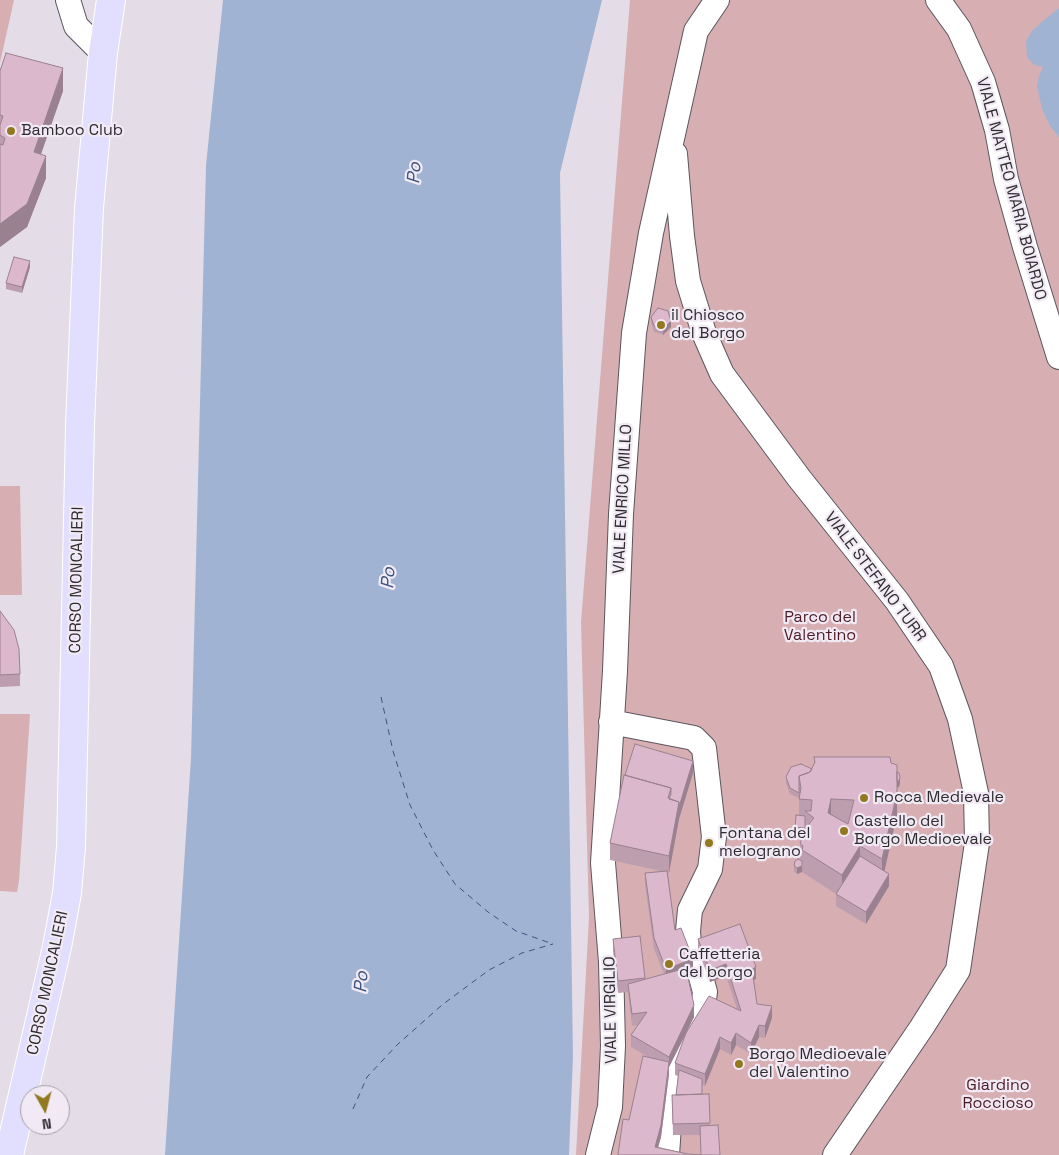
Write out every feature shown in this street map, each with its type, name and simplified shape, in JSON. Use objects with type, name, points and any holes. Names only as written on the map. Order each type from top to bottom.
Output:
[{"type":"main road","name":"CORSO MONCALIERI","points":[[9,1155],[57,947],[67,893],[71,847],[80,425],[89,208],[103,53],[111,0]]},
{"type":"street","points":[[68,0],[76,26],[103,53]]},
{"type":"street","name":"VIALE STEFANO TURR","points":[[717,0],[696,31],[673,138],[688,281],[704,333],[722,374],[799,478],[897,602],[941,666],[960,719],[976,793],[977,843],[958,970],[922,1027],[835,1155]]},
{"type":"street","name":"VIALE MATTEO MARIA BOIARDO","points":[[938,0],[959,29],[983,82],[997,130],[1006,179],[1022,239],[1059,357]]},
{"type":"street","name":"VIALE ENRICO MILLO","points":[[604,863],[621,514],[634,334],[651,233],[673,138]]},
{"type":"street","points":[[612,722],[694,738],[704,748],[714,836],[710,869],[690,910],[688,931],[689,945],[703,984],[704,1000],[703,1007],[673,1067],[666,1155]]},
{"type":"street","name":"VIALE VIRGILIO","points":[[598,1155],[610,1107],[613,1046],[611,962],[604,863]]},
{"type":"green space","points":[[0,0],[14,0],[0,63]]},
{"type":"green space","name":"Parco del Valentino","points":[[630,0],[1059,0],[1059,1155],[576,1155],[589,917],[581,622]]},
{"type":"green space","points":[[0,486],[20,486],[22,595],[0,595]]},
{"type":"green space","points":[[0,714],[30,714],[17,892],[0,891]]},
{"type":"water","name":"Po","points":[[223,0],[602,0],[560,173],[573,1057],[569,1155],[165,1155],[191,758],[206,165]]},
{"type":"water","points":[[1059,8],[1059,137],[1050,126],[1042,109],[1037,86],[1043,67],[1034,65],[1027,57],[1026,41],[1032,31]]},
{"type":"building","points":[[6,53],[63,68],[34,152],[46,156],[27,204],[0,224],[0,144],[3,145],[5,138],[0,135],[0,125],[3,116],[0,115],[0,71]]},
{"type":"building","points":[[14,257],[30,261],[22,287],[6,283]]},
{"type":"building","name":"il Chiosco del Borgo","points":[[658,308],[668,311],[671,321],[663,329],[654,326],[651,317]]},
{"type":"building","points":[[0,611],[14,630],[19,649],[20,674],[0,675]]},
{"type":"building","points":[[635,744],[693,761],[679,807],[679,802],[669,799],[671,788],[625,775]]},
{"type":"building","points":[[814,757],[890,757],[891,763],[897,765],[897,793],[882,859],[860,846],[842,875],[802,850],[803,846],[800,843],[814,818],[805,811],[811,811],[812,800],[799,799],[801,788],[799,776],[810,772],[815,762]],"holes":[[[831,799],[854,800],[848,824],[828,813]]]},
{"type":"building","points":[[801,764],[812,769],[810,772],[799,776],[799,793],[790,788],[786,777],[791,767]]},
{"type":"building","points":[[897,772],[900,777],[899,781],[897,781]]},
{"type":"building","points":[[624,775],[671,788],[668,798],[679,802],[669,856],[610,843]]},
{"type":"building","points":[[796,815],[805,816],[805,828],[795,827]]},
{"type":"building","points":[[860,856],[889,874],[866,912],[836,894]]},
{"type":"building","points":[[798,859],[802,861],[802,866],[797,868],[794,866],[795,861]]},
{"type":"building","points":[[667,871],[675,930],[681,928],[693,959],[666,969],[654,938],[645,873]]},
{"type":"building","points":[[740,924],[756,967],[752,969],[757,1004],[772,1006],[765,1026],[759,1025],[751,1043],[736,1033],[731,1043],[720,1037],[705,1074],[675,1063],[686,1033],[709,996],[741,1011],[726,964],[710,970],[698,939]]},
{"type":"building","points":[[640,936],[645,978],[618,981],[613,939]]},
{"type":"building","points":[[686,968],[694,1005],[669,1057],[631,1035],[647,1012],[632,1014],[628,984]]},
{"type":"building","points":[[643,1056],[669,1062],[661,1125],[655,1147],[701,1155],[618,1155],[623,1119],[629,1120]]},
{"type":"building","points":[[679,1070],[702,1079],[702,1094],[676,1095]]},
{"type":"building","points":[[709,1094],[710,1123],[673,1124],[672,1095]]},
{"type":"building","points":[[718,1125],[720,1155],[701,1155],[700,1126]]},
{"type":"ferry route","points":[[381,697],[393,751],[410,805],[433,850],[455,884],[488,912],[516,931],[553,944]]},
{"type":"ferry route","points":[[353,1109],[367,1077],[398,1044],[442,1005],[489,970],[522,953],[553,944]]},
{"type":"place","name":"Bamboo Club","points":[[11,131]]},
{"type":"place","name":"il Chiosco del Borgo","points":[[661,325]]},
{"type":"place","name":"Rocca Medievale","points":[[864,798]]},
{"type":"place","name":"Castello del Borgo Medioevale","points":[[844,831]]},
{"type":"place","name":"Fontana del melograno","points":[[709,843]]},
{"type":"place","name":"Caffetteria del borgo","points":[[669,964]]},
{"type":"place","name":"Borgo Medioevale del Valentino","points":[[739,1064]]},
{"type":"park label","name":"Giardino Roccioso","points":[[998,1095]]}]
